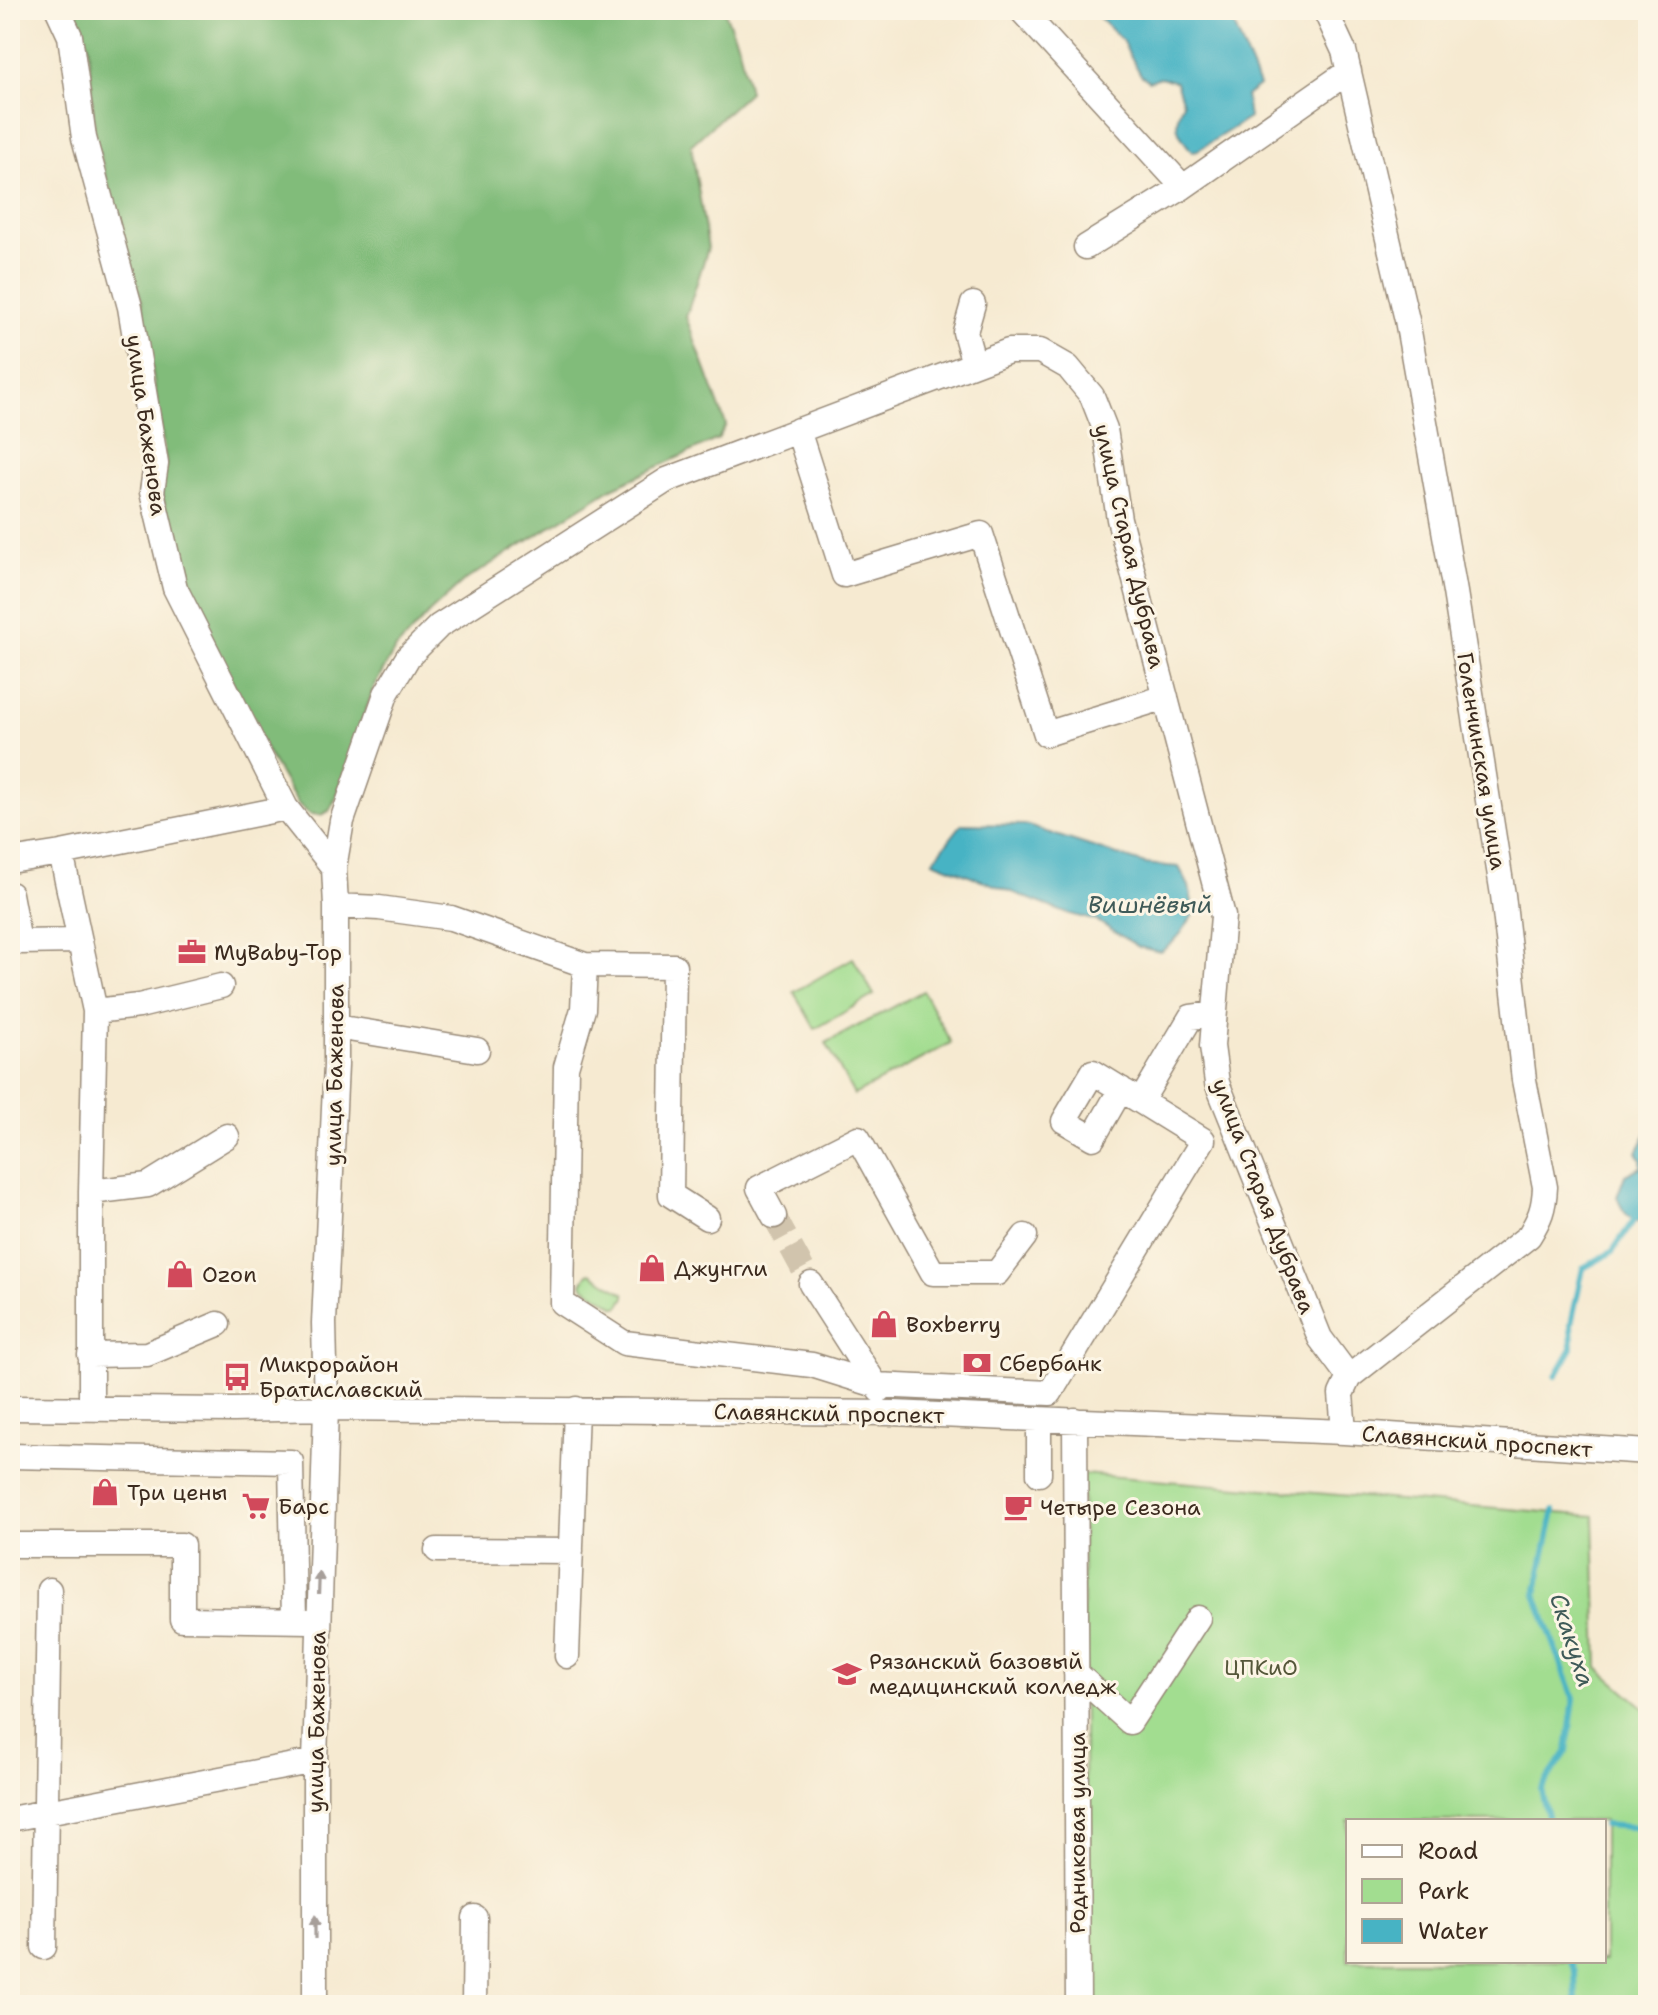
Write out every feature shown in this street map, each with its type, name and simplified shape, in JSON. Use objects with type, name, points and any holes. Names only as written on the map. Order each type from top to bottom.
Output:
[{"type":"street","name":"улица Баженова","points":[[58,10],[70,36],[84,138],[130,307],[156,464],[152,492],[175,588],[286,808],[334,868],[336,1065],[324,1323],[326,1408],[306,1620],[315,1761],[315,2005]]},
{"type":"street","points":[[1021,10],[1183,187]]},
{"type":"street","name":"Голенчинская улица","points":[[1325,10],[1344,51],[1407,320],[1503,895],[1524,1080],[1545,1187],[1541,1217],[1529,1236],[1349,1377]]},
{"type":"street","points":[[1086,247],[1183,187],[1349,71]]},
{"type":"street","points":[[973,304],[965,332],[974,364]]},
{"type":"street","name":"улица Старая Дубрава","points":[[334,868],[342,821],[386,694],[408,657],[439,626],[667,480],[1009,351],[1040,351],[1068,367],[1092,396],[1105,429],[1119,519],[1223,916],[1212,1046],[1217,1083],[1320,1338],[1349,1377]]},
{"type":"street","points":[[798,430],[844,575],[981,534],[1046,734],[1166,697]]},
{"type":"street","points":[[10,861],[286,808]]},
{"type":"street","points":[[61,853],[95,1011],[91,1407]]},
{"type":"street","points":[[10,894],[19,942],[79,941]]},
{"type":"street","points":[[336,906],[379,908],[451,918],[585,965],[674,966],[671,1195],[707,1218]]},
{"type":"street","points":[[585,965],[583,1009],[566,1067],[562,1303],[624,1343],[812,1365],[876,1385],[1050,1393],[1203,1140],[1131,1095],[1191,1017],[1214,1014]]},
{"type":"street","points":[[95,1011],[139,1006],[221,986]]},
{"type":"street","points":[[336,1027],[477,1050]]},
{"type":"street","points":[[91,1192],[148,1185],[227,1136]]},
{"type":"street","points":[[774,1216],[759,1188],[858,1138],[933,1273],[997,1273],[1025,1236]]},
{"type":"street","points":[[811,1284],[893,1413]]},
{"type":"street","points":[[90,1355],[147,1354],[218,1324]]},
{"type":"street","points":[[1344,1432],[1341,1394],[1349,1377]]},
{"type":"street","name":"Славянский проспект","points":[[10,1408],[893,1413],[1344,1432],[1648,1452]]},
{"type":"street","points":[[567,1656],[576,1409]]},
{"type":"street","points":[[1039,1419],[1039,1474]]},
{"type":"street","name":"Родниковая улица","points":[[1075,1420],[1078,2005]]},
{"type":"street","points":[[10,1456],[291,1462],[306,1620],[182,1619],[182,1545],[10,1545]]},
{"type":"street","points":[[437,1550],[571,1551]]},
{"type":"street","points":[[44,1947],[49,1590]]},
{"type":"street","points":[[1076,1673],[1130,1722],[1198,1618]]},
{"type":"street","points":[[10,1819],[315,1761]]},
{"type":"street","points":[[474,2005],[475,1918]]},
{"type":"green space","points":[[71,10],[724,10],[739,47],[749,92],[691,145],[708,248],[686,317],[726,425],[718,439],[612,488],[464,581],[430,612],[394,651],[374,687],[336,798],[329,811],[321,815],[310,814],[298,804],[264,747],[185,586],[161,490],[166,463],[142,302],[95,138],[88,43]]},
{"type":"green space","points":[[853,958],[874,995],[815,1029],[794,992]]},
{"type":"green space","points":[[923,991],[951,1043],[854,1095],[826,1043]]},
{"type":"green space","points":[[591,1273],[625,1294],[619,1307],[583,1286],[582,1283]]},
{"type":"green space","name":"ЦПКиО","points":[[1082,1474],[1594,1516],[1598,1668],[1648,1711],[1648,2005],[1086,2005]]},
{"type":"water","points":[[1092,10],[1228,10],[1259,86],[1246,96],[1249,118],[1192,152],[1178,129],[1183,103],[1176,82],[1161,77],[1149,81],[1141,75],[1122,40]]},
{"type":"water","name":"Вишнёвый","points":[[962,824],[1025,825],[1145,864],[1179,867],[1189,886],[1194,913],[1176,939],[1160,952],[1139,947],[1097,921],[1063,912],[933,861]]},
{"type":"water","points":[[1648,1131],[1648,1225],[1628,1216],[1617,1197],[1625,1175],[1641,1167],[1637,1152]]},
{"type":"waterway","name":"Скакуха","points":[[1556,1376],[1572,1348],[1571,1324],[1583,1268],[1612,1252],[1638,1214]]},
{"type":"waterway","name":"Скакуха","points":[[1548,1819],[1541,1789],[1567,1751],[1574,1698],[1536,1595],[1554,1511]]},
{"type":"waterway","points":[[1606,1825],[1646,1828],[1648,1831]]},
{"type":"waterway","name":"Скакуха","points":[[1571,1963],[1575,1971],[1576,2005]]},
{"type":"tunnel","points":[[774,1216],[811,1284]]},
{"type":"place","name":"MyBaby-Top","points":[[192,952]]},
{"type":"place","name":"Джунгли","points":[[652,1268]]},
{"type":"place","name":"Ozon","points":[[180,1274]]},
{"type":"place","name":"Boxberry","points":[[884,1324]]},
{"type":"place","name":"Сбербанк","points":[[977,1363]]},
{"type":"place","name":"Микрорайон Братиславский","points":[[237,1377]]},
{"type":"place","name":"Три цены","points":[[105,1492]]},
{"type":"place","name":"Барс","points":[[256,1506]]},
{"type":"place","name":"Четыре Сезона","points":[[1018,1507]]},
{"type":"place","name":"Рязанский базовый медицинский колледж","points":[[847,1674]]}]
